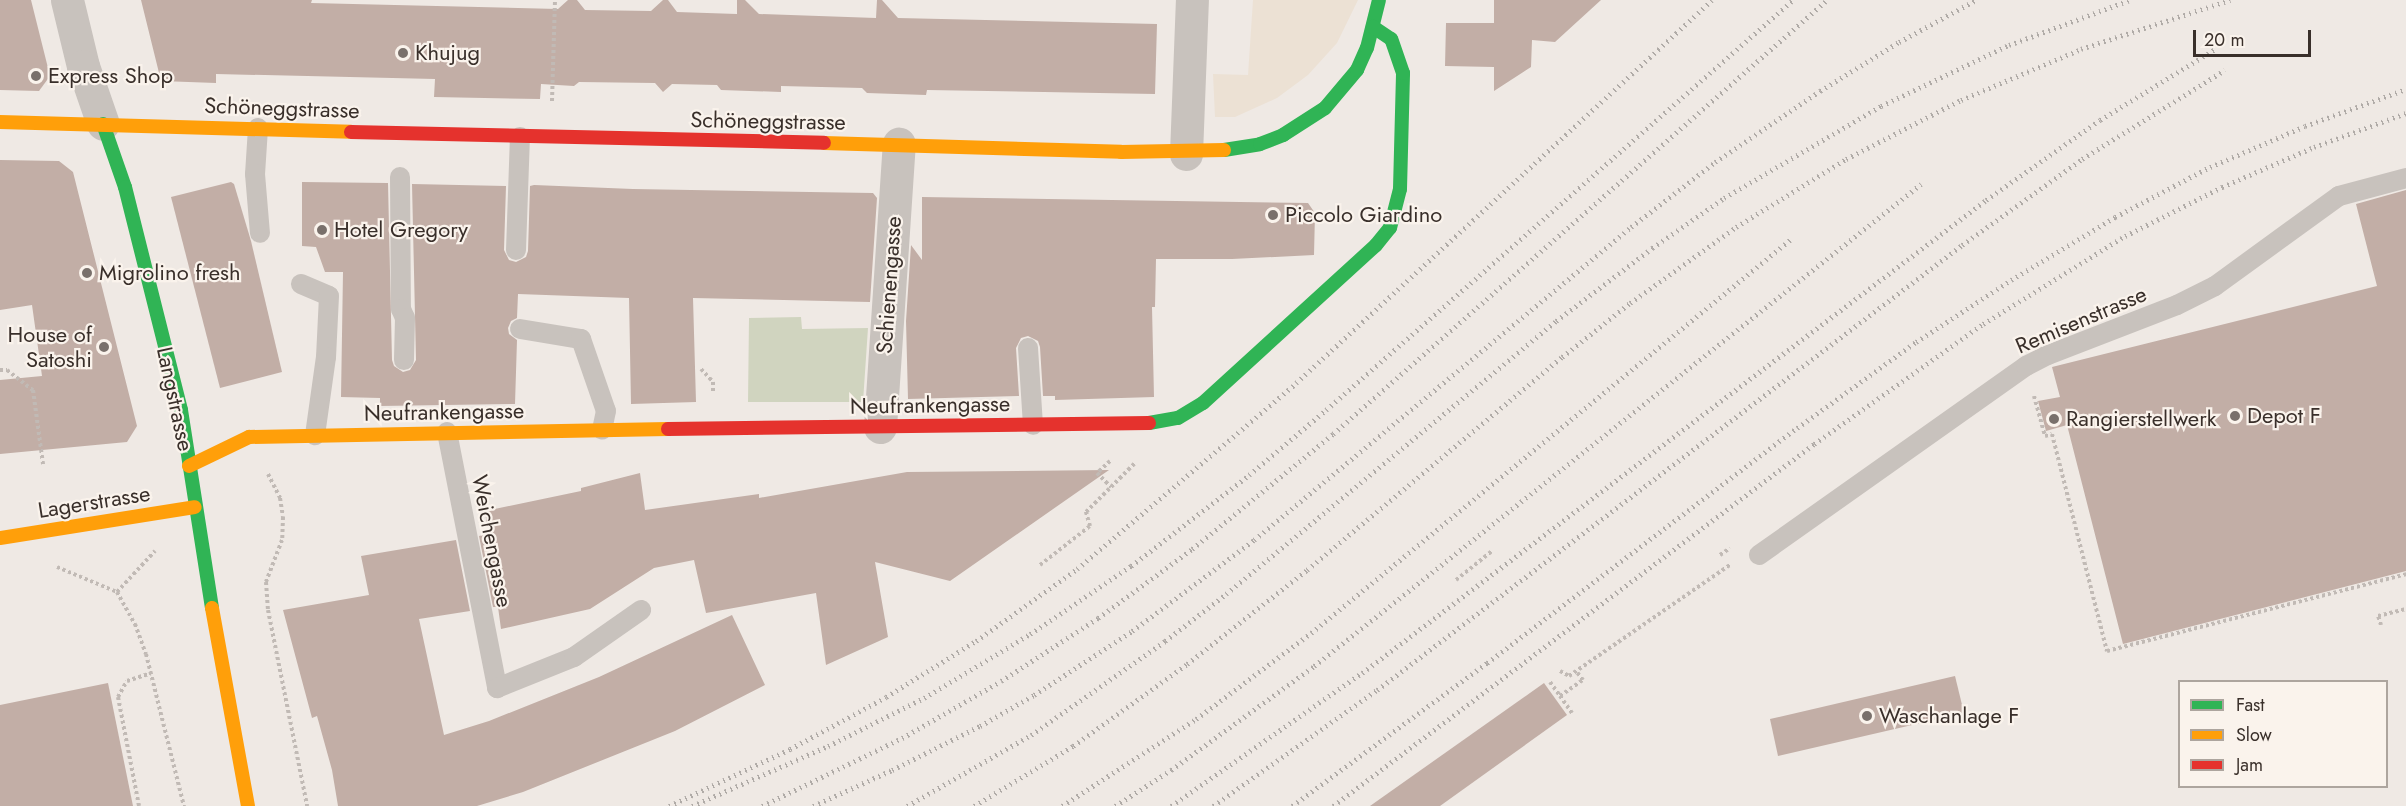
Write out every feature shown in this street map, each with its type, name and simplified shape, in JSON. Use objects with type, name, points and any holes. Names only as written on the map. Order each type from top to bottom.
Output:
[{"type":"street","name":"Langstrasse","points":[[67,0],[83,66],[125,187],[181,410],[195,507],[248,806]]},
{"type":"street","points":[[1186,154],[1192,0]]},
{"type":"street","name":"Schöneggstrasse","points":[[0,122],[520,137],[899,144],[1186,154],[1236,150],[1260,144],[1305,122],[1324,108],[1357,70],[1373,27],[1379,0]]},
{"type":"street","name":"Neufrankengasse","points":[[189,466],[249,437],[447,432],[1155,423],[1187,414],[1203,403],[1386,234],[1396,212],[1400,189],[1403,73],[1391,39],[1373,27]]},
{"type":"street","name":"Schienengasse","points":[[880,427],[899,144]]},
{"type":"street","name":"Lagerstrasse","points":[[0,538],[195,507]]},
{"type":"lane","points":[[258,128],[255,174],[260,233]]},
{"type":"lane","points":[[516,250],[520,137]]},
{"type":"lane","points":[[400,177],[401,309],[405,318],[405,360]]},
{"type":"lane","name":"Remisenstrasse","points":[[1759,555],[2026,366],[2048,354],[2177,305],[2215,286],[2339,196],[2406,178]]},
{"type":"lane","points":[[301,284],[328,296],[326,357],[315,435]]},
{"type":"lane","points":[[520,329],[581,339],[606,411],[602,430]]},
{"type":"lane","points":[[1028,348],[1033,425]]},
{"type":"lane","name":"Weichengasse","points":[[447,432],[497,688],[574,657],[641,610]]},
{"type":"path","points":[[552,93],[555,0]]},
{"type":"path","points":[[2026,366],[2045,436],[2052,434],[2108,651],[2406,574]]},
{"type":"path","points":[[701,369],[713,382],[713,400]]},
{"type":"path","points":[[0,370],[8,370],[33,390],[44,464]]},
{"type":"path","points":[[1040,565],[1090,526],[1086,512],[1136,462]]},
{"type":"path","points":[[264,467],[280,498],[283,517],[282,540],[266,582],[268,610],[307,806]]},
{"type":"path","points":[[1101,477],[1111,487]]},
{"type":"path","points":[[1456,580],[1492,551]]},
{"type":"path","points":[[1560,671],[1569,676],[1739,558],[1759,555]]},
{"type":"path","points":[[117,592],[135,624],[151,673],[184,806]]},
{"type":"path","points":[[2381,625],[2378,616],[2406,609]]},
{"type":"path","points":[[1560,696],[1582,680],[1576,670]]},
{"type":"path","points":[[139,806],[118,697],[127,681],[151,673]]},
{"type":"path","points":[[1550,682],[1572,712]]},
{"type":"green space","points":[[801,317],[802,329],[868,328],[863,402],[748,402],[749,318]]},
{"type":"shaded area","points":[[1253,0],[1358,0],[1337,43],[1308,75],[1277,98],[1235,117],[1215,117],[1213,74],[1248,75]]},
{"type":"building","points":[[0,0],[31,0],[50,76],[39,91],[0,90]]},
{"type":"building","points":[[141,0],[312,0],[311,3],[558,9],[568,0],[577,0],[585,10],[651,11],[663,0],[668,0],[677,12],[737,14],[737,0],[745,0],[759,14],[876,18],[877,0],[882,0],[898,18],[1157,24],[1155,94],[927,90],[926,95],[867,93],[862,88],[781,86],[781,92],[721,90],[717,85],[672,84],[663,92],[655,83],[579,82],[574,86],[541,84],[540,99],[434,97],[435,79],[216,74],[216,83],[161,81]]},
{"type":"building","points":[[1494,0],[1601,0],[1555,42],[1532,40],[1531,67],[1494,91],[1494,67],[1445,66],[1446,23],[1494,23]]},
{"type":"building","points":[[0,160],[59,161],[73,172],[137,426],[127,442],[0,454],[0,380],[42,376],[32,305],[0,310]]},
{"type":"building","points":[[231,182],[234,184],[251,241],[282,372],[220,388],[171,197]]},
{"type":"building","points":[[302,182],[388,183],[392,360],[394,366],[403,372],[410,370],[416,360],[412,184],[506,186],[504,250],[509,260],[516,262],[526,257],[528,251],[530,186],[534,185],[873,193],[877,198],[870,302],[693,298],[696,402],[631,404],[629,298],[518,294],[517,318],[511,321],[508,328],[509,334],[517,340],[515,404],[380,406],[380,398],[341,397],[343,272],[325,272],[316,247],[302,246]]},
{"type":"building","name":"Depot F","points":[[2406,190],[2406,571],[2123,644],[2067,425],[2046,431],[2038,401],[2060,397],[2052,367],[2377,286],[2356,204]]},
{"type":"building","points":[[922,197],[1308,203],[1315,213],[1314,255],[1232,259],[1156,259],[1155,307],[1152,307],[1154,397],[1055,400],[1055,396],[1043,396],[1040,347],[1038,341],[1028,336],[1021,338],[1016,348],[1019,396],[908,399],[906,321],[911,245],[922,260]]},
{"type":"building","points":[[1109,470],[950,581],[875,562],[888,637],[826,665],[816,593],[706,613],[694,560],[654,568],[590,609],[501,629],[498,607],[493,607],[479,536],[488,534],[485,511],[581,491],[581,488],[640,473],[645,510],[759,494],[759,498],[907,472]]},
{"type":"building","points":[[456,540],[470,611],[419,619],[444,735],[489,721],[599,677],[732,615],[765,685],[675,731],[523,792],[477,806],[338,806],[332,770],[317,716],[312,718],[283,610],[369,595],[361,556]]},
{"type":"building","name":"Waschanlage F","points":[[1955,676],[1964,713],[1778,756],[1770,719]]},
{"type":"building","points":[[108,683],[133,806],[0,806],[0,705]]},
{"type":"building","points":[[1544,683],[1567,715],[1440,806],[1370,806]]},
{"type":"railway","points":[[669,806],[790,749],[886,697],[976,641],[1077,569],[1296,383],[1712,0]]},
{"type":"railway","points":[[692,806],[828,746],[924,698],[1030,634],[1131,566],[1249,475],[1326,410],[1793,0]]},
{"type":"railway","points":[[762,806],[902,738],[1001,681],[1098,618],[1192,549],[1333,434],[1827,0]]},
{"type":"railway","points":[[813,806],[980,726],[1034,695],[1132,631],[1254,540],[1631,227],[1715,162],[1820,91],[1899,42],[1976,0]]},
{"type":"railway","points":[[907,806],[1031,735],[1165,641],[1226,594],[1556,321],[1652,248],[1724,198],[1881,106],[2009,45],[2130,0]]},
{"type":"railway","points":[[974,806],[1073,746],[1187,664],[1307,570],[1562,357],[1630,303],[1736,227],[1846,159],[1961,100],[2081,49],[2230,0]]},
{"type":"railway","points":[[1171,806],[1362,673],[1986,200],[2100,120],[2217,48]]},
{"type":"railway","points":[[1213,806],[1377,690],[1962,245],[2082,159],[2225,70]]},
{"type":"railway","points":[[1292,806],[1487,663],[1797,428],[1916,342],[2011,280],[2115,217],[2210,167],[2305,126],[2406,89]]},
{"type":"railway","points":[[1333,806],[1814,444],[1983,324],[2125,236],[2222,187],[2314,147],[2406,113]]},
{"type":"railway","points":[[1115,806],[1171,770],[1314,666],[1921,184]]},
{"type":"railway","points":[[1062,806],[1196,719],[1311,633],[1791,239]]},
{"type":"traffic: fast","points":[[1224,150],[1260,144],[1283,135],[1325,108],[1357,70],[1367,48],[1379,0]]},
{"type":"traffic: fast","points":[[1149,423],[1178,418],[1203,403],[1376,245],[1390,228],[1400,189],[1403,73],[1391,39],[1373,27]]},
{"type":"traffic: fast","points":[[103,124],[125,187],[181,410],[212,608]]},
{"type":"traffic: slow","points":[[0,122],[351,132]]},
{"type":"traffic: slow","points":[[824,143],[1121,152],[1224,150]]},
{"type":"traffic: slow","points":[[189,466],[249,437],[668,429]]},
{"type":"traffic: slow","points":[[0,538],[195,507]]},
{"type":"traffic: slow","points":[[212,608],[248,806]]},
{"type":"traffic: jam","points":[[351,132],[824,143]]},
{"type":"traffic: jam","points":[[668,429],[1149,423]]},
{"type":"place","name":"Khujug","points":[[403,53]]},
{"type":"place","name":"Express Shop","points":[[36,76]]},
{"type":"place","name":"Piccolo Giardino","points":[[1273,215]]},
{"type":"place","name":"Hotel Gregory","points":[[322,230]]},
{"type":"place","name":"Migrolino fresh","points":[[87,273]]},
{"type":"place","name":"House of Satoshi","points":[[104,347]]},
{"type":"place","name":"Depot F","points":[[2235,416]]},
{"type":"place","name":"Rangierstellwerk","points":[[2054,419]]},
{"type":"place","name":"Waschanlage F","points":[[1867,716]]}]
